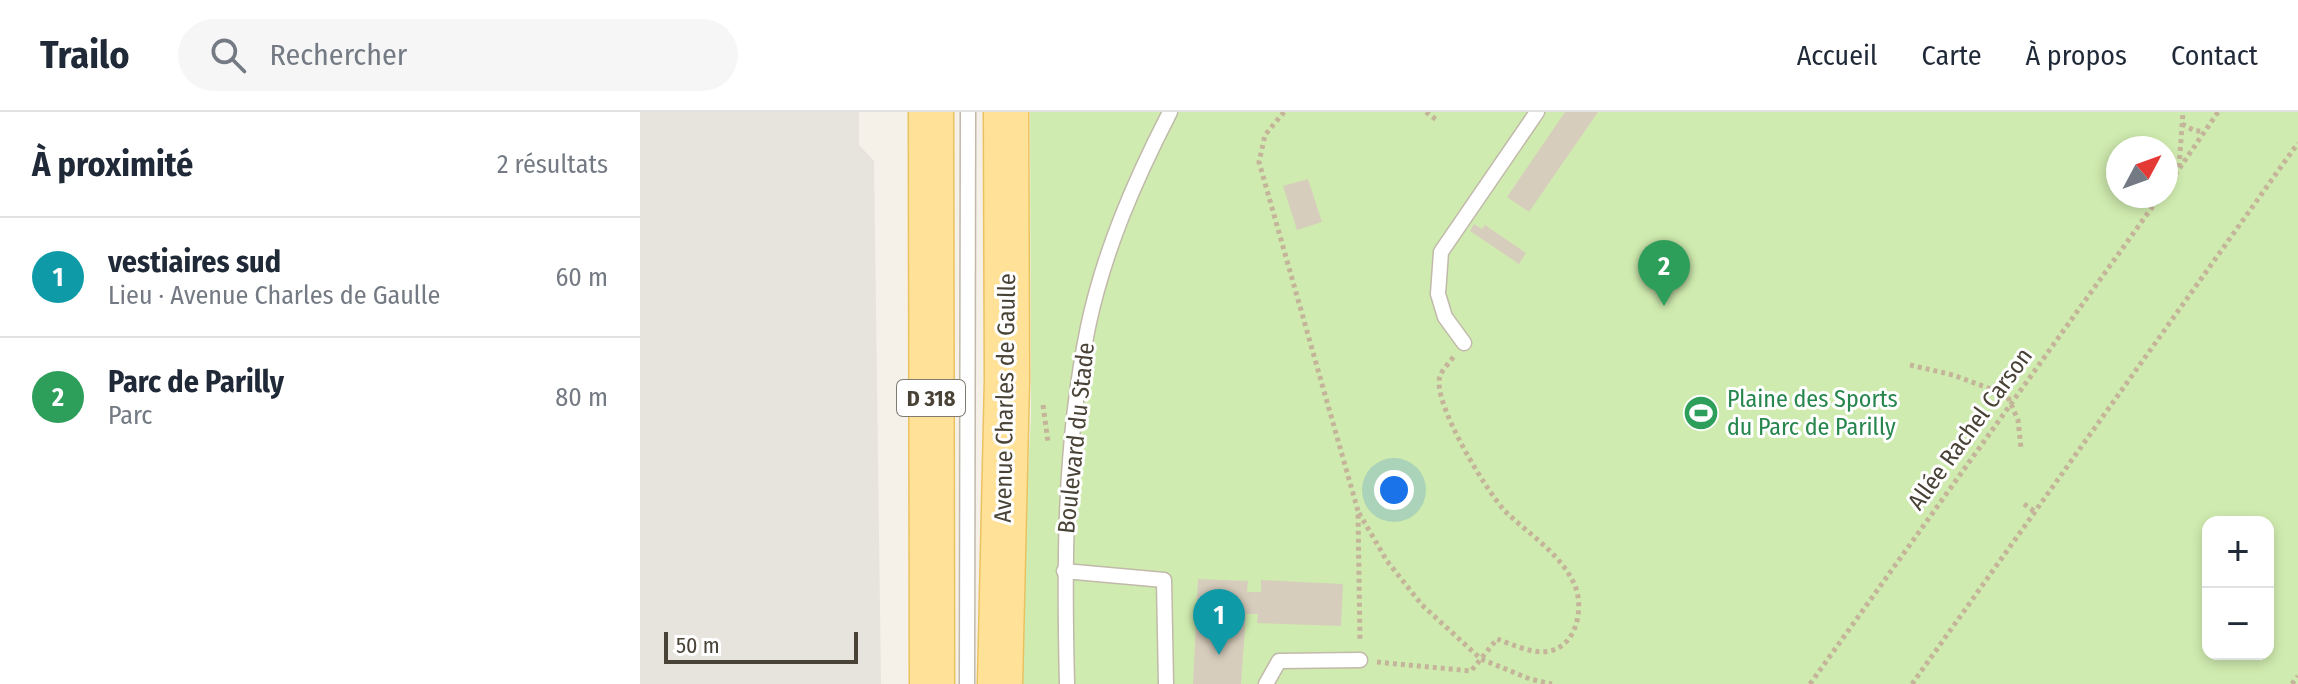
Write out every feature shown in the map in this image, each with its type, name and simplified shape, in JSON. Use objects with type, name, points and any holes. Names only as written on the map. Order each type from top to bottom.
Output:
[{"type":"main road","name":"D 318","points":[[931,112],[932,684]]},
{"type":"main road","name":"Avenue Charles de Gaulle","points":[[1000,684],[1007,380],[1006,112]]},
{"type":"lane","points":[[967,684],[968,112]]},
{"type":"lane","name":"Boulevard du Stade","points":[[1067,684],[1064,571],[1075,402],[1089,325],[1114,236],[1141,169],[1170,112]]},
{"type":"lane","points":[[1464,343],[1445,317],[1438,294],[1441,252],[1537,112]]},
{"type":"lane","points":[[1064,571],[1164,580],[1166,684]]},
{"type":"lane","points":[[1266,684],[1279,661],[1360,660]]},
{"type":"path","points":[[1284,112],[1265,135],[1259,162],[1358,511],[1387,561],[1422,605],[1481,659],[1530,679],[1552,684]]},
{"type":"path","points":[[1426,112],[1438,121]]},
{"type":"path","points":[[2178,171],[2183,112]]},
{"type":"path","points":[[2178,171],[2218,112]]},
{"type":"path","points":[[2182,124],[2195,131],[2204,131]]},
{"type":"path","points":[[1912,684],[2298,143]]},
{"type":"path","name":"Allée Rachel Carson","points":[[1810,684],[2151,208]]},
{"type":"path","points":[[1358,511],[1360,660],[1471,671],[1497,639],[1526,649],[1549,652],[1564,643],[1575,630],[1580,610],[1575,586],[1560,561],[1503,509],[1466,456],[1440,393],[1439,377],[1464,343]]},
{"type":"path","points":[[1910,365],[2007,395],[2018,420],[2021,448]]},
{"type":"path","points":[[2024,504],[2034,511]]},
{"type":"path","points":[[2292,684],[2298,676]]},
{"type":"shaded area","points":[[640,112],[859,112],[859,145],[874,161],[881,684],[640,684]]},
{"type":"green space","name":"Plaine des Sports du Parc de Parilly","points":[[1030,112],[2298,112],[2298,684],[1022,684],[1022,589],[1031,415]]},
{"type":"building","points":[[1565,112],[1598,112],[1529,212],[1507,197]]},
{"type":"building","points":[[1308,179],[1322,222],[1297,230],[1283,186]]},
{"type":"building","points":[[1474,224],[1482,229],[1485,225],[1526,253],[1519,264],[1470,231]]},
{"type":"building","points":[[1198,579],[1248,581],[1247,592],[1261,592],[1261,580],[1343,584],[1341,626],[1257,623],[1258,614],[1246,614],[1241,684],[1193,684]]},
{"type":"place","name":"Parc de Parilly","points":[[1664,306]]},
{"type":"place","name":"Plaine des Sports du Parc de Parilly","points":[[1701,413]]},
{"type":"place","name":"vestiaires sud","points":[[1219,655]]}]
